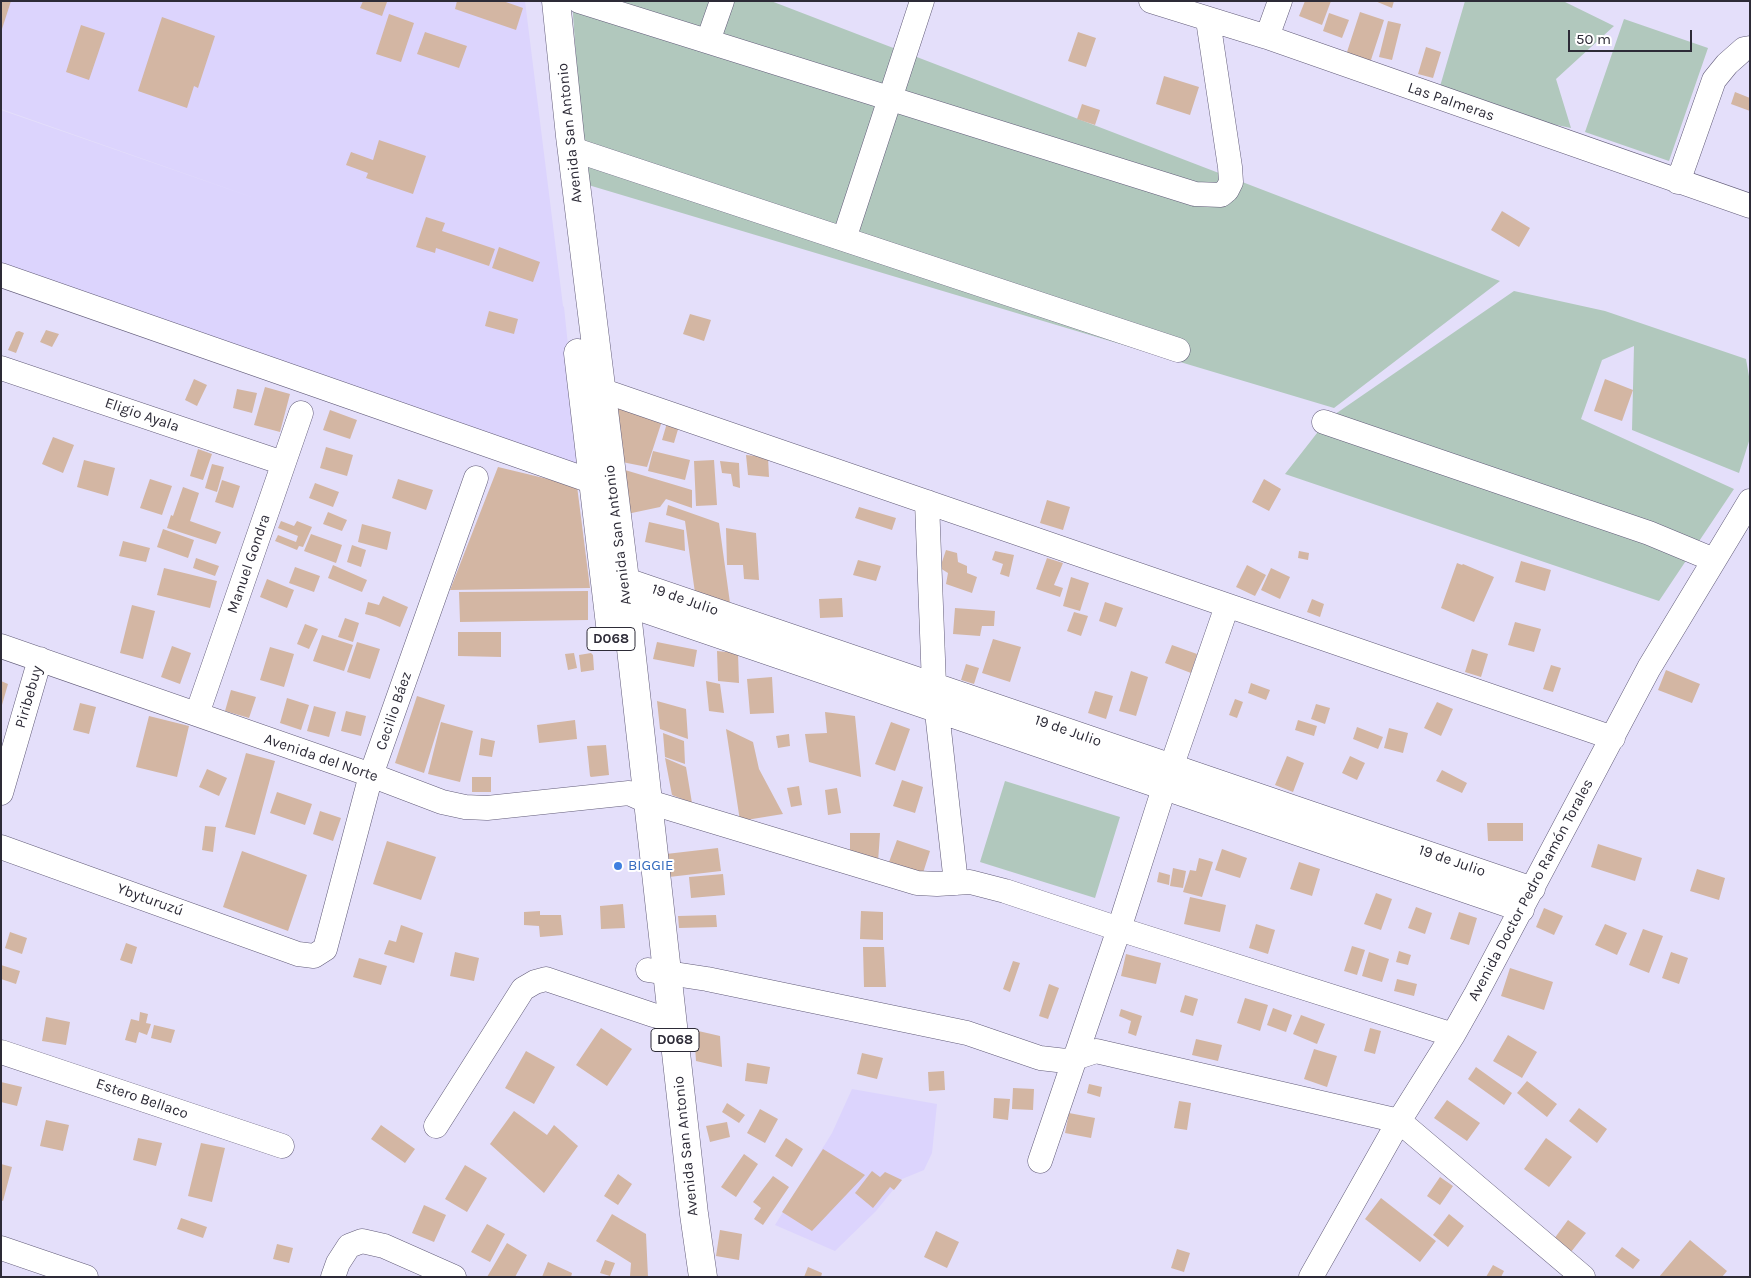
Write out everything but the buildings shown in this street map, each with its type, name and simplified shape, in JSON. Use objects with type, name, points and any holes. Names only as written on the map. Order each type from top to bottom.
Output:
[{"type":"main road","name":"Avenida San Antonio","points":[[539,1],[554,147],[602,484],[639,797],[663,1018],[676,1210],[686,1277]]},
{"type":"main road","name":"Avenida San Antonio","points":[[556,1],[601,390],[602,484]]},
{"type":"main road","name":"Avenida San Antonio","points":[[663,1018],[703,1277]]},
{"type":"street","points":[[579,1],[1196,194],[1221,195],[1227,190],[1231,182],[1230,167],[1208,20]]},
{"type":"street","points":[[708,42],[722,1]]},
{"type":"street","points":[[844,239],[922,1]]},
{"type":"street","name":"Las Palmeras","points":[[1151,1],[1267,37],[1750,206]]},
{"type":"street","points":[[1267,37],[1280,1]]},
{"type":"street","points":[[1678,182],[1714,80],[1726,64],[1744,49],[1750,48]]},
{"type":"street","points":[[572,149],[1178,350]]},
{"type":"street","points":[[1,275],[602,484]]},
{"type":"street","name":"Eligio Ayala","points":[[1,368],[283,463]]},
{"type":"street","points":[[601,390],[1613,738]]},
{"type":"street","name":"Manuel Gondra","points":[[197,714],[300,413]]},
{"type":"street","points":[[1324,422],[1649,532],[1714,560]]},
{"type":"street","name":"Cecilio Báez","points":[[298,954],[314,956],[325,949],[371,775],[476,478]]},
{"type":"street","name":"Avenida Doctor Pedro Ramón Torales","points":[[1311,1277],[1399,1121],[1453,1036],[1650,668],[1750,501]]},
{"type":"street","points":[[927,502],[934,685],[956,883]]},
{"type":"street","name":"19 de Julio","points":[[615,589],[934,685],[1533,889]]},
{"type":"street","name":"19 de Julio","points":[[615,589],[937,711],[1522,910]]},
{"type":"street","points":[[1040,1161],[1119,930],[1164,788],[1227,606]]},
{"type":"street","name":"Avenida del Norte","points":[[1,646],[371,775],[442,802],[465,807],[487,808],[639,797]]},
{"type":"street","name":"Piribebuy","points":[[1,793],[40,659]]},
{"type":"street","points":[[639,797],[918,883],[970,882],[1006,891],[1119,930],[1453,1036]]},
{"type":"street","name":"Ybyturuzú","points":[[1,847],[298,954]]},
{"type":"street","points":[[658,971],[967,1033],[1040,1058],[1066,1061],[1096,1051],[1399,1121],[1583,1277]]},
{"type":"street","points":[[436,1126],[522,989],[534,982],[546,979],[663,1018]]},
{"type":"street","name":"Estero Bellaco","points":[[1,1052],[282,1146]]},
{"type":"street","points":[[333,1277],[338,1263],[349,1246],[362,1241],[384,1246],[454,1277]]},
{"type":"street","points":[[1,1248],[86,1277]]},
{"type":"shaded area","points":[[1,1],[525,1],[564,307],[581,470],[1,271],[1,110],[263,201],[1,109]]},
{"type":"shaded area","points":[[852,1089],[937,1104],[932,1153],[924,1170],[902,1179],[876,1211],[835,1251],[775,1225],[832,1133]]},
{"type":"green space","points":[[572,1],[771,1],[1500,281],[1334,408],[585,184]]},
{"type":"green space","points":[[1465,1],[1563,1],[1614,26],[1556,79],[1571,128],[1436,100]]},
{"type":"green space","points":[[1624,19],[1708,48],[1669,161],[1585,132]]},
{"type":"green space","points":[[1514,291],[1605,311],[1746,359],[1750,382],[1750,438],[1739,473],[1632,430],[1634,346],[1602,360],[1581,419],[1734,489],[1659,601],[1285,474],[1328,419]]},
{"type":"green space","points":[[1005,781],[1120,817],[1095,898],[980,862]]},
{"type":"place","name":"BIGGIE","points":[[618,866]]}]
